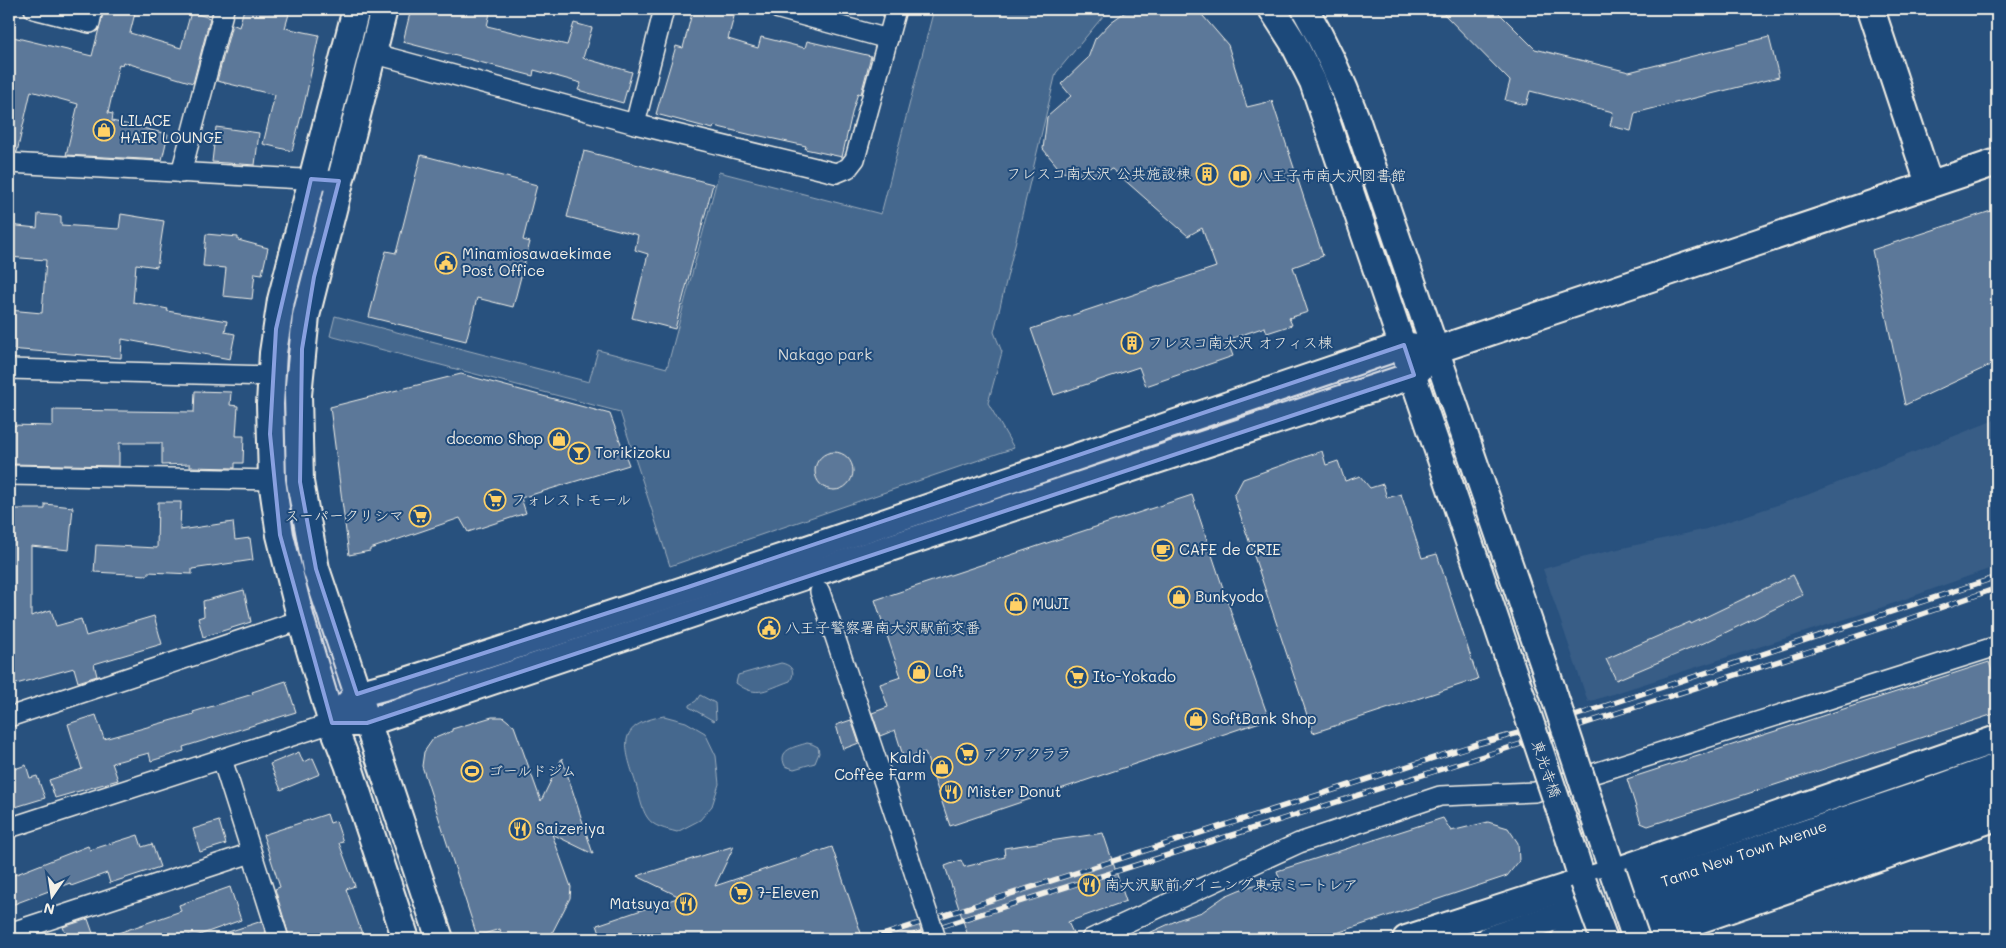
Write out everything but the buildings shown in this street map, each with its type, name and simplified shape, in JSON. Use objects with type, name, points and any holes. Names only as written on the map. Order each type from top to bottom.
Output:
[{"type":"street","points":[[34,9],[90,22],[93,9]]},
{"type":"street","points":[[181,173],[224,9]]},
{"type":"street","points":[[356,9],[281,300],[273,352],[270,414],[272,480],[280,535],[332,723],[348,764],[406,939]]},
{"type":"street","points":[[384,9],[314,277],[304,333],[298,395],[300,482],[316,569],[440,939]]},
{"type":"street","points":[[635,124],[664,9]]},
{"type":"street","points":[[779,9],[888,39]]},
{"type":"street","points":[[372,53],[635,124],[836,173],[848,168],[855,159],[896,9]]},
{"type":"street","name":"東光寺橋","points":[[1272,9],[1293,42],[1314,82],[1604,939]]},
{"type":"street","name":"東光寺橋","points":[[1305,9],[1329,50],[1342,81],[1436,350],[1636,939]]},
{"type":"street","points":[[1871,9],[1929,184]]},
{"type":"street","points":[[332,723],[357,694],[545,636],[807,549],[1404,345],[1436,350],[1997,162]]},
{"type":"street","points":[[9,163],[339,181]]},
{"type":"street","points":[[9,828],[332,723],[368,723],[805,576],[1414,375],[1436,350]]},
{"type":"street","points":[[9,369],[272,376]]},
{"type":"street","points":[[9,475],[272,480]]},
{"type":"street","points":[[820,592],[936,939]]},
{"type":"street","points":[[9,717],[302,620]]},
{"type":"street","points":[[1091,939],[1299,843],[1440,796],[1535,792],[1997,646]]},
{"type":"street","points":[[1406,939],[1584,882],[1997,739]]},
{"type":"street","points":[[222,759],[279,939]]},
{"type":"street","name":"Tama New Town Avenue","points":[[1490,939],[1931,791],[1997,766]]},
{"type":"street","name":"Tama New Town Avenue","points":[[1565,939],[1997,792]]},
{"type":"street","points":[[1643,939],[1997,817]]},
{"type":"street","points":[[9,932],[251,852]]},
{"type":"highlighted area","points":[[311,179],[339,181],[314,277],[302,349],[300,482],[316,569],[357,694],[688,587],[1404,345],[1414,375],[367,723],[332,723],[280,535],[270,434],[276,329]]},
{"type":"shaded area","points":[[1997,419],[1997,566],[1883,607],[1588,702],[1543,569],[1592,555],[1706,529],[1807,495]]},
{"type":"green space","name":"Nakago park","points":[[934,9],[1109,9],[1056,73],[994,332],[1002,352],[988,403],[1014,448],[670,566],[620,412],[330,336],[335,316],[589,382],[598,350],[667,368],[719,172],[881,214]]},
{"type":"green space","points":[[781,663],[788,665],[792,669],[793,675],[790,681],[756,692],[743,688],[736,683],[738,675]]},
{"type":"green space","points":[[700,695],[715,703],[716,719],[714,721],[689,707]]},
{"type":"green space","points":[[664,716],[686,722],[705,733],[716,756],[719,784],[712,806],[700,820],[677,832],[656,825],[647,817],[628,759],[627,739],[630,731],[648,720]]},
{"type":"green space","points":[[807,743],[818,747],[819,753],[815,763],[794,769],[785,766],[783,756],[785,752]]},
{"type":"railway","points":[[870,939],[1477,744],[1541,727],[1997,577]]},
{"type":"railway","points":[[901,939],[1480,757],[1885,627],[1997,588]]},
{"type":"place","name":"LILACE HAIR LOUNGE","points":[[104,130]]},
{"type":"place","name":"フレスコ南大沢 公共施設棟","points":[[1207,174]]},
{"type":"place","name":"八王子市南大沢図書館","points":[[1240,176]]},
{"type":"place","name":"Minamiosawaekimae Post Office","points":[[446,263]]},
{"type":"place","name":"フレスコ南大沢 オフィス棟","points":[[1132,343]]},
{"type":"place","name":"docomo Shop","points":[[559,439]]},
{"type":"place","name":"Torikizoku","points":[[579,453]]},
{"type":"place","name":"フォレストモール","points":[[495,500]]},
{"type":"place","name":"スーパークリシマ","points":[[420,516]]},
{"type":"place","name":"CAFE de CRIE","points":[[1163,550]]},
{"type":"place","name":"Bunkyodo","points":[[1179,597]]},
{"type":"place","name":"MUJI","points":[[1016,604]]},
{"type":"place","name":"八王子警察署南大沢駅前交番","points":[[769,628]]},
{"type":"place","name":"Loft","points":[[919,672]]},
{"type":"place","name":"Ito-Yokado","points":[[1077,677]]},
{"type":"place","name":"SoftBank Shop","points":[[1196,719]]},
{"type":"place","name":"アクアクララ","points":[[967,754]]},
{"type":"place","name":"Kaldi Coffee Farm","points":[[942,767]]},
{"type":"place","name":"ゴールドジム","points":[[472,771]]},
{"type":"place","name":"Mister Donut","points":[[951,792]]},
{"type":"place","name":"Saizeriya","points":[[520,829]]},
{"type":"place","name":"南大沢駅前ダイニング東京ミートレア","points":[[1089,885]]},
{"type":"place","name":"7-Eleven","points":[[741,893]]},
{"type":"place","name":"Matsuya","points":[[686,904]]}]
